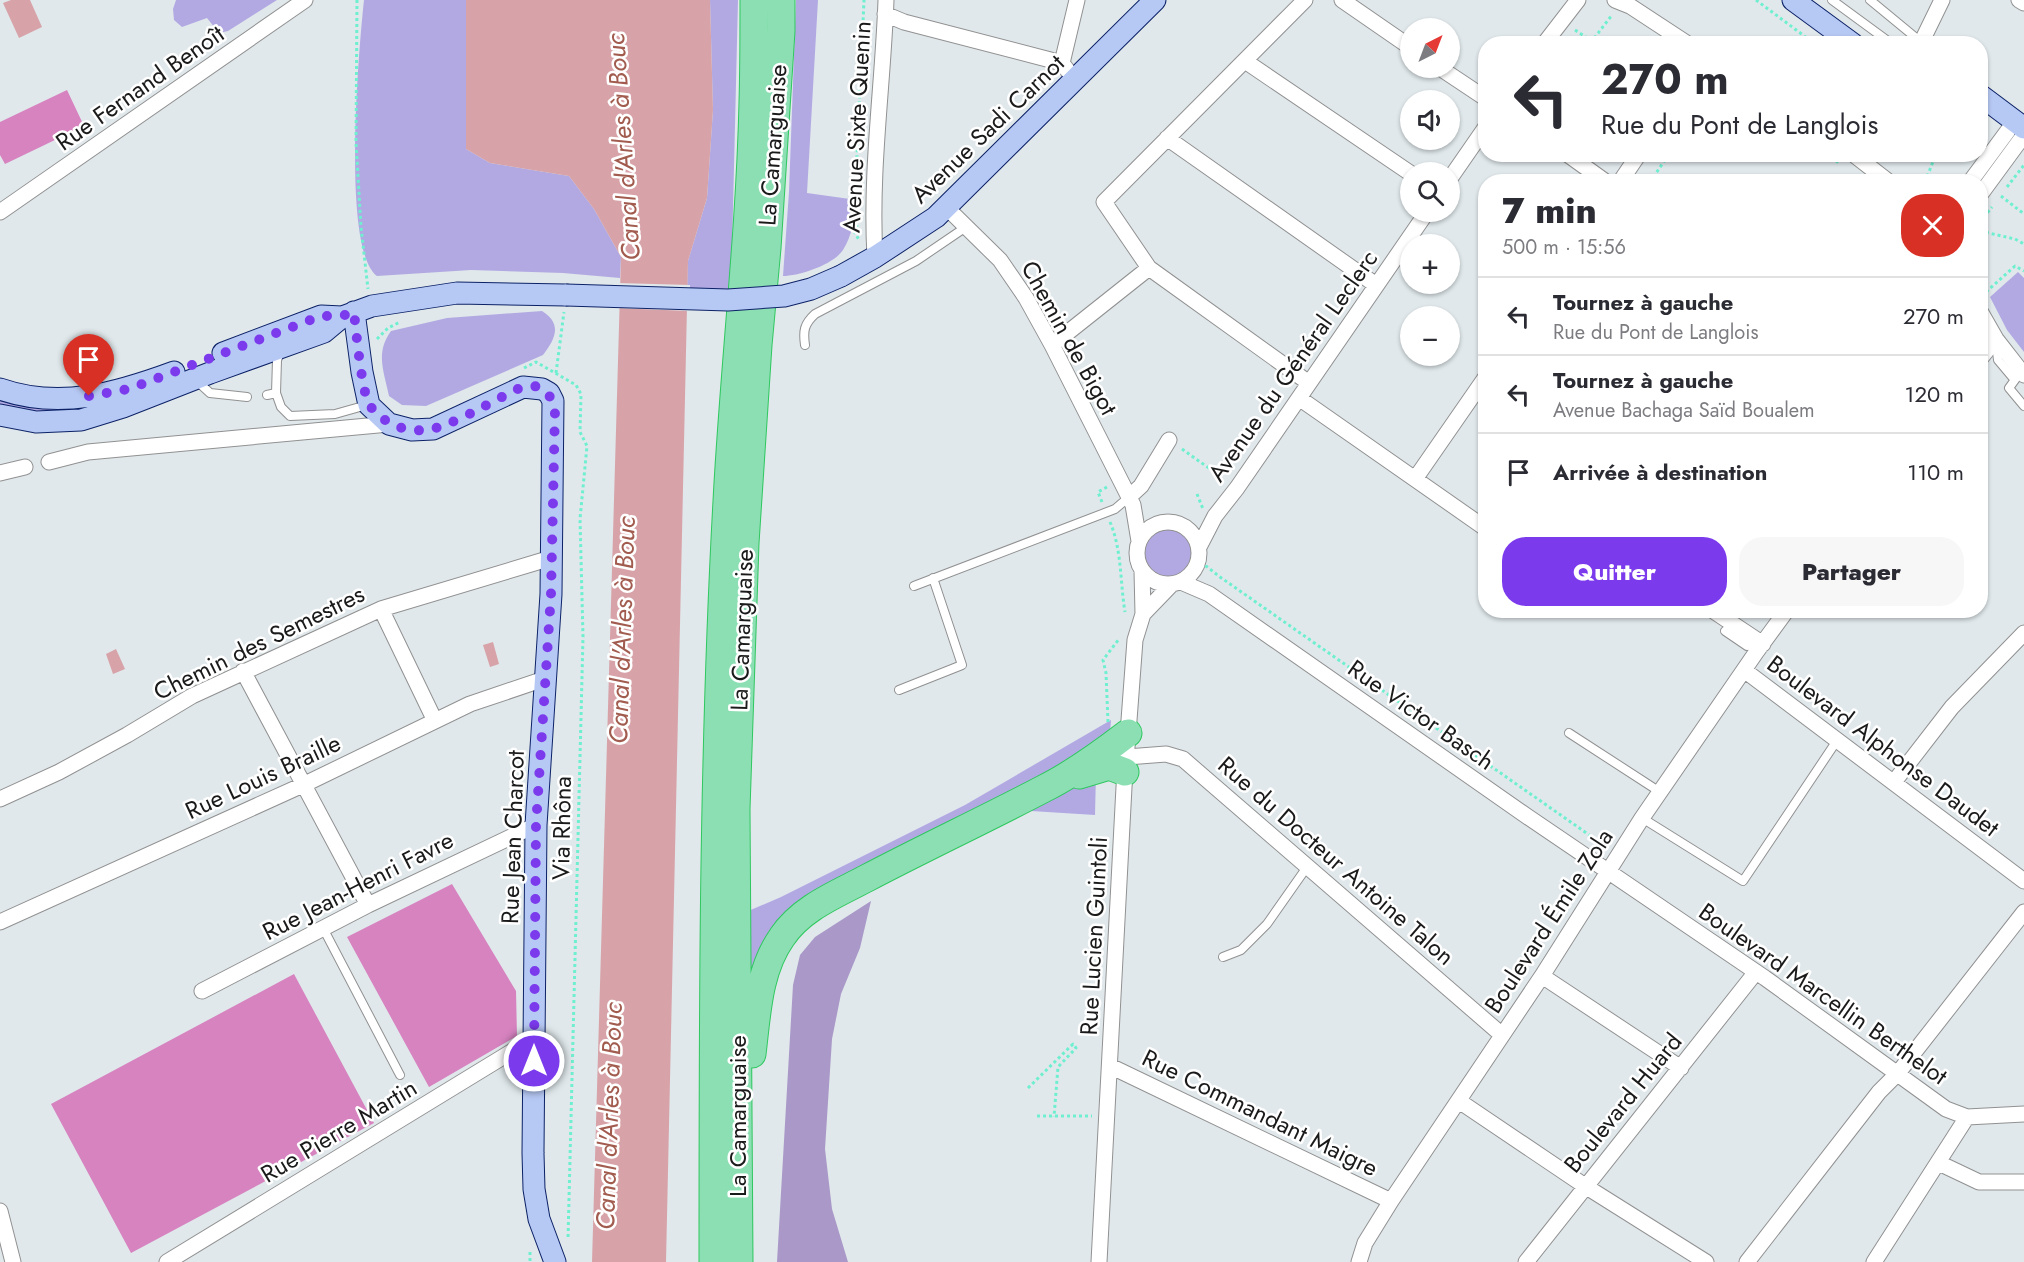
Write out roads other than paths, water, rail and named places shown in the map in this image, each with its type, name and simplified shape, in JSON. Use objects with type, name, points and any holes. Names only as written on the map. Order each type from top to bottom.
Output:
[{"type":"highway","name":"La Camarguaise","points":[[713,1262],[713,949],[719,690],[727,499],[753,113],[754,0]]},
{"type":"highway","name":"La Camarguaise","points":[[740,1262],[736,809],[744,555],[757,357],[767,248],[781,0]]},
{"type":"highway","points":[[740,1262],[749,1078],[759,990],[782,936],[807,911],[823,901],[902,859],[1122,753]]},
{"type":"main road","name":"Avenue Sadi Carnot","points":[[0,389],[46,399],[89,396],[129,389],[321,316],[457,293],[566,301],[739,300],[784,296],[811,288],[841,276],[875,257],[936,217],[1155,0]]},
{"type":"main road","points":[[1793,0],[1841,36]]},
{"type":"main road","points":[[1988,101],[2021,128]]},
{"type":"main road","points":[[0,415],[36,422],[81,420],[123,407],[324,332],[356,311],[362,372],[369,405],[388,424]]},
{"type":"main road","name":"Rue Jean Charcot","points":[[388,424],[412,430],[432,429],[523,387],[542,388],[549,393],[555,410],[547,678],[536,825],[534,1189],[539,1219],[562,1255]]},
{"type":"street","name":"Rue Fernand Benoît","points":[[0,212],[305,0]]},
{"type":"street","points":[[1062,63],[1077,0]]},
{"type":"street","points":[[1305,0],[1104,202],[1149,268],[1309,383]]},
{"type":"street","points":[[1342,0],[1400,39]]},
{"type":"street","points":[[1550,36],[1578,0]]},
{"type":"street","points":[[1615,0],[1630,6],[1676,36]]},
{"type":"street","points":[[1924,36],[1942,0]]},
{"type":"street","points":[[886,7],[904,22],[1062,63],[1074,81]]},
{"type":"street","name":"Avenue Sixte Quenin","points":[[875,257],[873,224],[875,175],[886,7]]},
{"type":"street","points":[[1245,60],[1400,166]]},
{"type":"street","points":[[1455,78],[1478,93]]},
{"type":"street","points":[[1978,174],[2021,128]]},
{"type":"street","points":[[1988,182],[2021,128]]},
{"type":"street","points":[[1167,138],[1377,285]]},
{"type":"street","points":[[1460,164],[1478,138]]},
{"type":"street","points":[[1988,190],[2024,143]]},
{"type":"street","points":[[1578,162],[1595,174]]},
{"type":"street","points":[[1863,162],[1879,174]]},
{"type":"street","name":"Chemin de Bigot","points":[[946,207],[1000,260],[1026,298],[1131,501],[1139,541]]},
{"type":"street","name":"Avenue du Général Leclerc","points":[[1199,547],[1215,516],[1237,488],[1421,222]]},
{"type":"street","points":[[1052,345],[1149,268]]},
{"type":"street","points":[[1988,325],[2020,375]]},
{"type":"street","points":[[1988,349],[1996,339]]},
{"type":"street","points":[[1415,479],[1478,388]]},
{"type":"street","points":[[1299,398],[1478,523]]},
{"type":"street","points":[[49,462],[88,452],[388,424]]},
{"type":"street","points":[[1161,522],[1152,526],[1139,541],[1136,551],[1138,562],[1142,572],[1150,579],[1160,584],[1176,584],[1190,576],[1197,567],[1200,557],[1196,538],[1181,524],[1161,522],[1131,501],[1169,441]]},
{"type":"street","points":[[0,473],[25,467]]},
{"type":"street","name":"Avenue du Général Leclerc","points":[[1189,530],[1215,516]]},
{"type":"street","name":"Chemin des Semestres","points":[[0,799],[59,772],[192,696],[381,609],[551,558]]},
{"type":"street","points":[[1197,567],[1209,594]]},
{"type":"street","name":"Rue Lucien Guintoli","points":[[1099,1262],[1110,1066],[1122,753],[1135,640],[1143,614],[1142,572]]},
{"type":"street","name":"Rue Lucien Guintoli","points":[[1143,614],[1176,584]]},
{"type":"street","name":"Rue Victor Basch","points":[[1176,584],[1209,594],[1608,872]]},
{"type":"street","points":[[381,609],[435,721]]},
{"type":"street","points":[[1724,618],[1763,644]]},
{"type":"street","name":"Boulevard Émile Zola","points":[[1359,1262],[1365,1243],[1391,1201],[1542,976],[1659,792],[1781,618]]},
{"type":"street","points":[[1894,782],[1952,707],[2024,633]]},
{"type":"street","name":"Boulevard Alphonse Daudet","points":[[1744,670],[2024,881]]},
{"type":"street","points":[[243,671],[368,905]]},
{"type":"street","name":"Rue Louis Braille","points":[[0,922],[305,784],[470,704],[547,678]]},
{"type":"street","name":"Rue du Docteur Antoine Talon","points":[[1122,753],[1166,754],[1183,759],[1503,1035]]},
{"type":"street","name":"Rue Jean-Henri Favre","points":[[202,991],[368,905],[536,825]]},
{"type":"street","name":"Boulevard Marcellin Berthelot","points":[[1608,872],[1756,972],[1946,1109],[1967,1117],[2024,1114]]},
{"type":"street","points":[[1748,1262],[1879,1092],[1898,1073],[2024,912]]},
{"type":"street","name":"Boulevard Huard","points":[[1526,1262],[1756,972]]},
{"type":"street","points":[[1542,976],[1681,1068]]},
{"type":"street","name":"Rue Pierre Martin","points":[[167,1262],[534,1038]]},
{"type":"street","name":"Rue Commandant Maigre","points":[[1110,1066],[1391,1201]]},
{"type":"street","points":[[1459,1101],[1585,1186],[1706,1262]]},
{"type":"street","points":[[1874,1262],[1967,1117]]},
{"type":"street","points":[[1939,1162],[1979,1182],[2024,1182]]},
{"type":"street","points":[[0,1211],[13,1262]]},
{"type":"lane","points":[[1832,0],[1881,36]]},
{"type":"lane","points":[[1870,0],[1914,36]]},
{"type":"lane","points":[[805,345],[806,322],[815,314],[916,261],[966,226]]},
{"type":"lane","points":[[283,347],[277,360],[276,393],[281,407],[290,416],[335,414],[369,405]]},
{"type":"lane","points":[[2020,375],[2009,388],[2024,406]]},
{"type":"lane","points":[[195,379],[210,393],[247,397]]},
{"type":"lane","points":[[267,395],[276,393]]},
{"type":"lane","points":[[914,586],[1131,501]]},
{"type":"lane","points":[[899,690],[962,665],[933,578]]},
{"type":"lane","points":[[1725,631],[1747,646],[1763,644]]},
{"type":"lane","points":[[1569,733],[1659,792]]},
{"type":"lane","points":[[1642,818],[1743,881],[1838,739]]},
{"type":"lane","points":[[1223,957],[1241,950],[1267,924],[1308,867]]},
{"type":"lane","points":[[323,928],[400,1075]]},
{"type":"water","points":[[11,0],[30,0],[42,27],[19,38],[3,3]]},
{"type":"water","name":"Canal d'Arles à Bouc","points":[[466,0],[710,0],[713,110],[707,198],[688,261],[666,1262],[592,1262],[621,257],[594,209],[569,176],[490,163],[466,149]]},
{"type":"water","points":[[493,642],[499,664],[490,667],[483,645]]},
{"type":"water","points":[[116,649],[125,669],[113,674],[106,654]]}]
